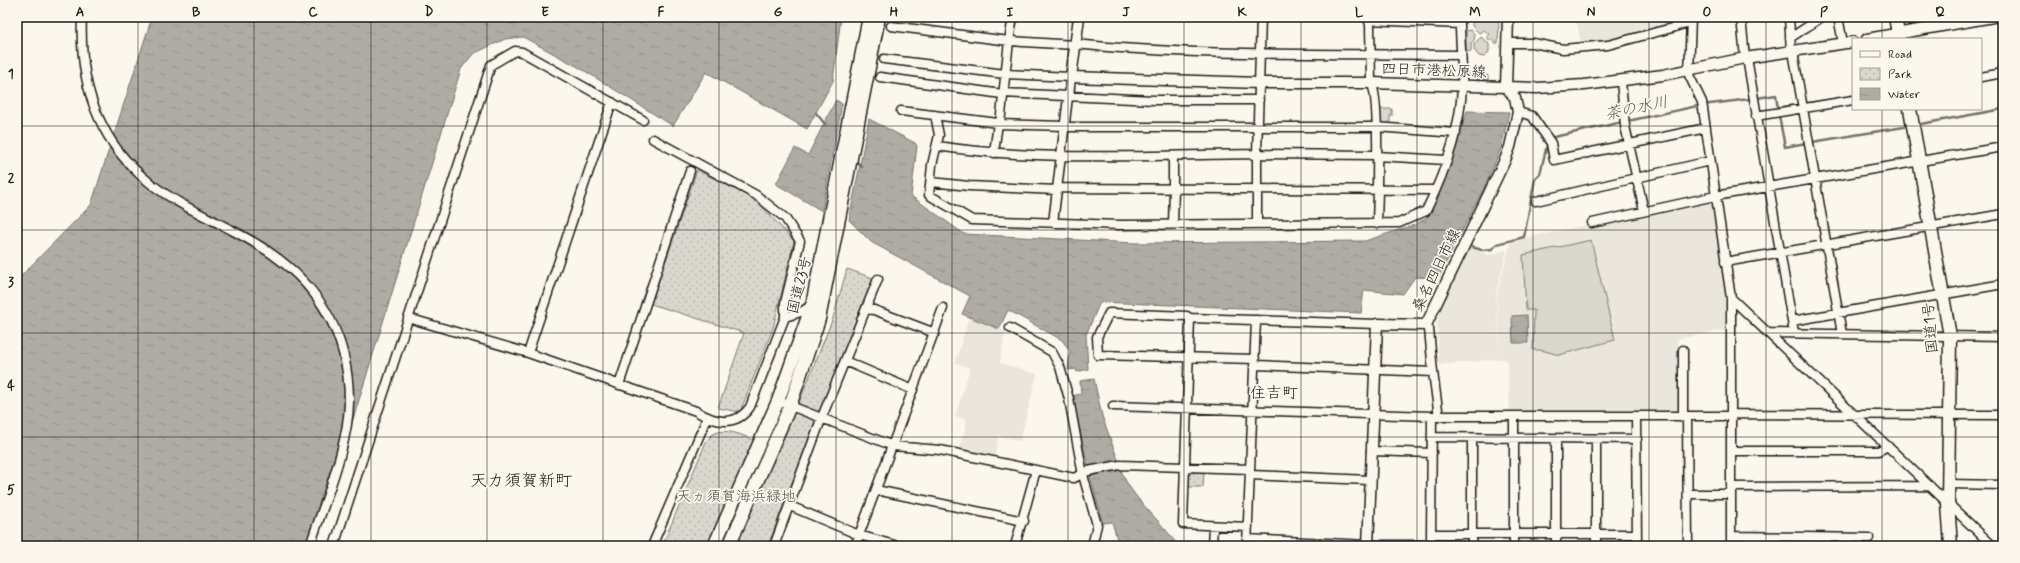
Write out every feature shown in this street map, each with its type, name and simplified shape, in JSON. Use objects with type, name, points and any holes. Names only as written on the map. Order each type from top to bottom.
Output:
[{"type":"highway","name":"国道23号","points":[[860,90],[869,17]]},
{"type":"highway","name":"国道23号","points":[[729,546],[790,406],[819,319],[832,234],[860,90],[879,17]]},
{"type":"highway","points":[[1895,17],[1898,36]]},
{"type":"highway","name":"国道1号","points":[[1910,110],[1950,336],[1948,504],[1951,546]]},
{"type":"highway","name":"国道23号","points":[[714,546],[778,400],[812,305],[832,234]]},
{"type":"main road","points":[[1071,77],[1079,17]]},
{"type":"main road","points":[[1508,17],[1504,87],[1515,98],[1518,112]]},
{"type":"main road","points":[[1877,38],[1898,36],[1993,17]]},
{"type":"main road","name":"四日市港松原線","points":[[1071,77],[1259,83],[1371,83],[1537,88],[1621,81],[1746,58],[1848,43]]},
{"type":"main road","name":"桑名四日市線","points":[[1377,324],[1426,325],[1506,160],[1518,112]]},
{"type":"main road","points":[[1368,545],[1372,415],[1377,324]]},
{"type":"street","points":[[82,17],[81,42],[86,85],[100,122],[122,155],[135,170],[164,193],[254,242],[292,269],[318,298],[338,334],[349,384],[349,403],[346,426],[341,450],[310,546]]},
{"type":"street","points":[[994,153],[1013,17]]},
{"type":"street","points":[[1257,224],[1257,154],[1261,17]]},
{"type":"street","points":[[1741,17],[1746,58],[1794,333]]},
{"type":"street","points":[[1788,17],[1792,51],[1842,334]]},
{"type":"street","points":[[1790,38],[1822,17]]},
{"type":"street","points":[[1838,17],[1848,43]]},
{"type":"street","points":[[2001,17],[2003,30]]},
{"type":"street","points":[[935,115],[939,135],[929,195],[972,220],[1053,223],[1173,224],[1377,224],[1399,223],[1426,210],[1456,132],[1463,86],[1460,55],[1460,24],[1368,19],[1370,25],[1371,83],[1374,86],[1376,127],[1377,224]]},
{"type":"street","points":[[1507,43],[1533,43],[1563,49],[1608,45],[1672,28],[1691,19],[1689,75],[1702,105],[1724,262],[1731,298],[1730,546]]},
{"type":"street","points":[[891,26],[1009,41],[1075,44],[1157,51],[1259,54],[1460,55]]},
{"type":"street","points":[[334,546],[491,65],[515,51],[522,52],[642,120]]},
{"type":"street","points":[[884,59],[1005,74],[1071,77],[1053,223]]},
{"type":"street","points":[[1982,77],[2003,73]]},
{"type":"street","points":[[880,77],[1002,93],[1154,100],[1259,100]]},
{"type":"street","points":[[1621,81],[1625,122],[1644,211]]},
{"type":"street","points":[[1756,116],[1852,100]]},
{"type":"street","points":[[528,353],[612,102]]},
{"type":"street","points":[[901,111],[999,124],[1064,126],[1376,127],[1456,132]]},
{"type":"street","points":[[1518,112],[1532,116],[1551,142],[1554,160],[1706,128]]},
{"type":"street","points":[[408,318],[528,353],[696,412],[707,418],[730,422],[745,414],[750,407],[785,317],[785,303],[800,240],[785,218],[756,194],[653,139]]},
{"type":"street","points":[[937,146],[994,153],[1061,156],[1173,157],[1257,154],[1376,156],[1446,160]]},
{"type":"street","points":[[1592,223],[1715,196],[2003,148]]},
{"type":"street","points":[[1173,157],[1173,224]]},
{"type":"street","points":[[1536,201],[1710,161]]},
{"type":"street","points":[[619,385],[690,171]]},
{"type":"street","points":[[931,182],[969,186],[1057,189],[1434,190]]},
{"type":"street","points":[[1724,262],[1931,228],[2003,214]]},
{"type":"street","points":[[774,546],[822,417],[878,279]]},
{"type":"street","points":[[1792,321],[2003,284]]},
{"type":"street","points":[[1731,298],[1993,546]]},
{"type":"street","points":[[785,317],[801,312],[812,305]]},
{"type":"street","points":[[854,546],[893,446],[943,308]]},
{"type":"street","points":[[866,309],[874,310],[935,333]]},
{"type":"street","points":[[1377,324],[1190,318],[1187,316],[1109,312],[1097,337],[1098,354],[1189,357],[1433,372]]},
{"type":"street","points":[[1190,318],[1183,524],[1248,527]]},
{"type":"street","points":[[1256,320],[1247,543],[1431,545],[1432,437],[1436,417],[1430,329],[1426,325]]},
{"type":"street","points":[[1010,328],[1047,348],[1057,361],[1067,393],[1097,525],[1092,546]]},
{"type":"street","points":[[1768,332],[2003,337]]},
{"type":"street","points":[[1683,350],[1688,494],[1688,546]]},
{"type":"street","points":[[845,361],[913,390]]},
{"type":"street","points":[[778,400],[893,446],[940,450],[1074,478],[1085,473],[1117,466],[1185,467],[1370,480]]},
{"type":"street","points":[[1113,406],[1436,417],[2003,415]]},
{"type":"street","points":[[1636,416],[1637,546]]},
{"type":"street","points":[[1514,417],[1514,546]]},
{"type":"street","points":[[652,546],[707,418]]},
{"type":"street","points":[[1432,437],[1637,439]]},
{"type":"street","points":[[1472,438],[1472,546]]},
{"type":"street","points":[[1556,439],[1556,546]]},
{"type":"street","points":[[1596,439],[1596,546]]},
{"type":"street","points":[[1731,451],[1878,451],[1888,446]]},
{"type":"street","points":[[1371,451],[1432,453]]},
{"type":"street","points":[[1015,546],[1024,521],[1036,470]]},
{"type":"street","points":[[1948,484],[2003,485]]},
{"type":"street","points":[[1688,494],[1731,490],[1930,486]]},
{"type":"street","points":[[876,490],[1024,521]]},
{"type":"street","points":[[790,506],[859,535],[898,546]]},
{"type":"street","points":[[1212,546],[1213,526]]},
{"type":"street","points":[[1432,534],[1637,534]]},
{"type":"street","points":[[1731,536],[1869,538]]},
{"type":"shaded area","points":[[1576,17],[1684,17],[1684,20],[1672,25],[1603,42],[1581,44]]},
{"type":"shaded area","points":[[1707,200],[1712,202],[1726,299],[1725,330],[1677,339],[1681,362],[1682,412],[1510,412],[1507,359],[1500,359],[1497,294],[1511,241]]},
{"type":"shaded area","points":[[1470,247],[1488,255],[1507,250],[1496,293],[1500,359],[1439,365],[1437,322],[1439,311]]},
{"type":"shaded area","points":[[969,317],[1005,331],[1000,363],[1037,374],[1020,441],[999,436],[994,459],[959,451],[967,420],[955,417],[970,368],[955,363]]},
{"type":"green space","points":[[1473,17],[1499,19],[1498,43],[1494,43],[1494,40],[1489,40],[1487,36],[1489,34],[1484,30],[1479,33],[1472,26]]},
{"type":"green space","points":[[1471,30],[1475,35],[1475,39],[1471,43],[1471,51],[1466,52],[1466,31]]},
{"type":"green space","points":[[1481,37],[1489,44],[1489,52],[1484,57],[1479,56],[1474,50],[1474,44]]},
{"type":"green space","points":[[1480,70],[1488,76],[1488,80],[1473,79]]},
{"type":"green space","points":[[1379,109],[1392,109],[1390,125],[1380,125]]},
{"type":"green space","points":[[697,170],[756,200],[794,241],[773,328],[740,412],[718,408],[744,333],[651,304]]},
{"type":"green space","points":[[1591,240],[1615,340],[1559,355],[1541,350],[1533,350],[1534,310],[1526,310],[1523,255]]},
{"type":"green space","name":"天ヵ須賀海浜緑地","points":[[847,269],[873,278],[815,422],[768,546],[662,546],[706,442],[711,436],[718,432],[726,431],[735,433],[775,451],[792,412],[800,400],[833,318]]},
{"type":"green space","points":[[1188,472],[1204,472],[1203,487],[1188,487]]},
{"type":"water","points":[[152,17],[841,17],[833,81],[807,129],[706,72],[673,126],[580,68],[523,37],[505,39],[473,54],[461,69],[314,546],[17,546],[17,280],[91,205]]},
{"type":"water","points":[[836,100],[842,104],[822,211],[776,184],[795,148],[808,155]]},
{"type":"water","points":[[1467,111],[1509,112],[1501,149],[1483,190],[1438,278],[1415,277],[1403,294],[1364,290],[1361,313],[1100,302],[1086,335],[1088,369],[1077,372],[1076,369],[1068,370],[1070,351],[1062,340],[1008,310],[999,329],[962,314],[970,296],[871,242],[849,220],[869,119],[915,143],[917,146],[911,196],[964,234],[1135,243],[1365,241],[1414,225],[1428,217],[1445,177]]},
{"type":"water","points":[[1527,315],[1528,343],[1513,343],[1512,316]]},
{"type":"water","points":[[1094,379],[1102,416],[1118,460],[1088,466],[1072,396],[1081,394],[1080,381]]},
{"type":"water","points":[[1121,470],[1131,490],[1178,546],[1139,546],[1117,539],[1112,522],[1103,523],[1090,476]]},
{"type":"waterway","points":[[1757,98],[1776,95],[1778,110]]},
{"type":"waterway","name":"茶の水川","points":[[1549,138],[1702,105],[1750,99]]},
{"type":"waterway","points":[[1921,124],[2003,109]]},
{"type":"waterway","points":[[816,113],[825,124]]},
{"type":"waterway","points":[[1779,116],[1785,147],[1806,143]]},
{"type":"waterway","points":[[1812,142],[1904,127]]},
{"type":"waterway","points":[[1472,247],[1482,250],[1492,249],[1497,244],[1524,237],[1535,179],[1540,174],[1547,145]]},
{"type":"waterway","points":[[854,159],[862,167]]},
{"type":"district","name":"住吉町","points":[[1274,392]]},
{"type":"district","name":"天カ須賀新町","points":[[521,480]]}]
